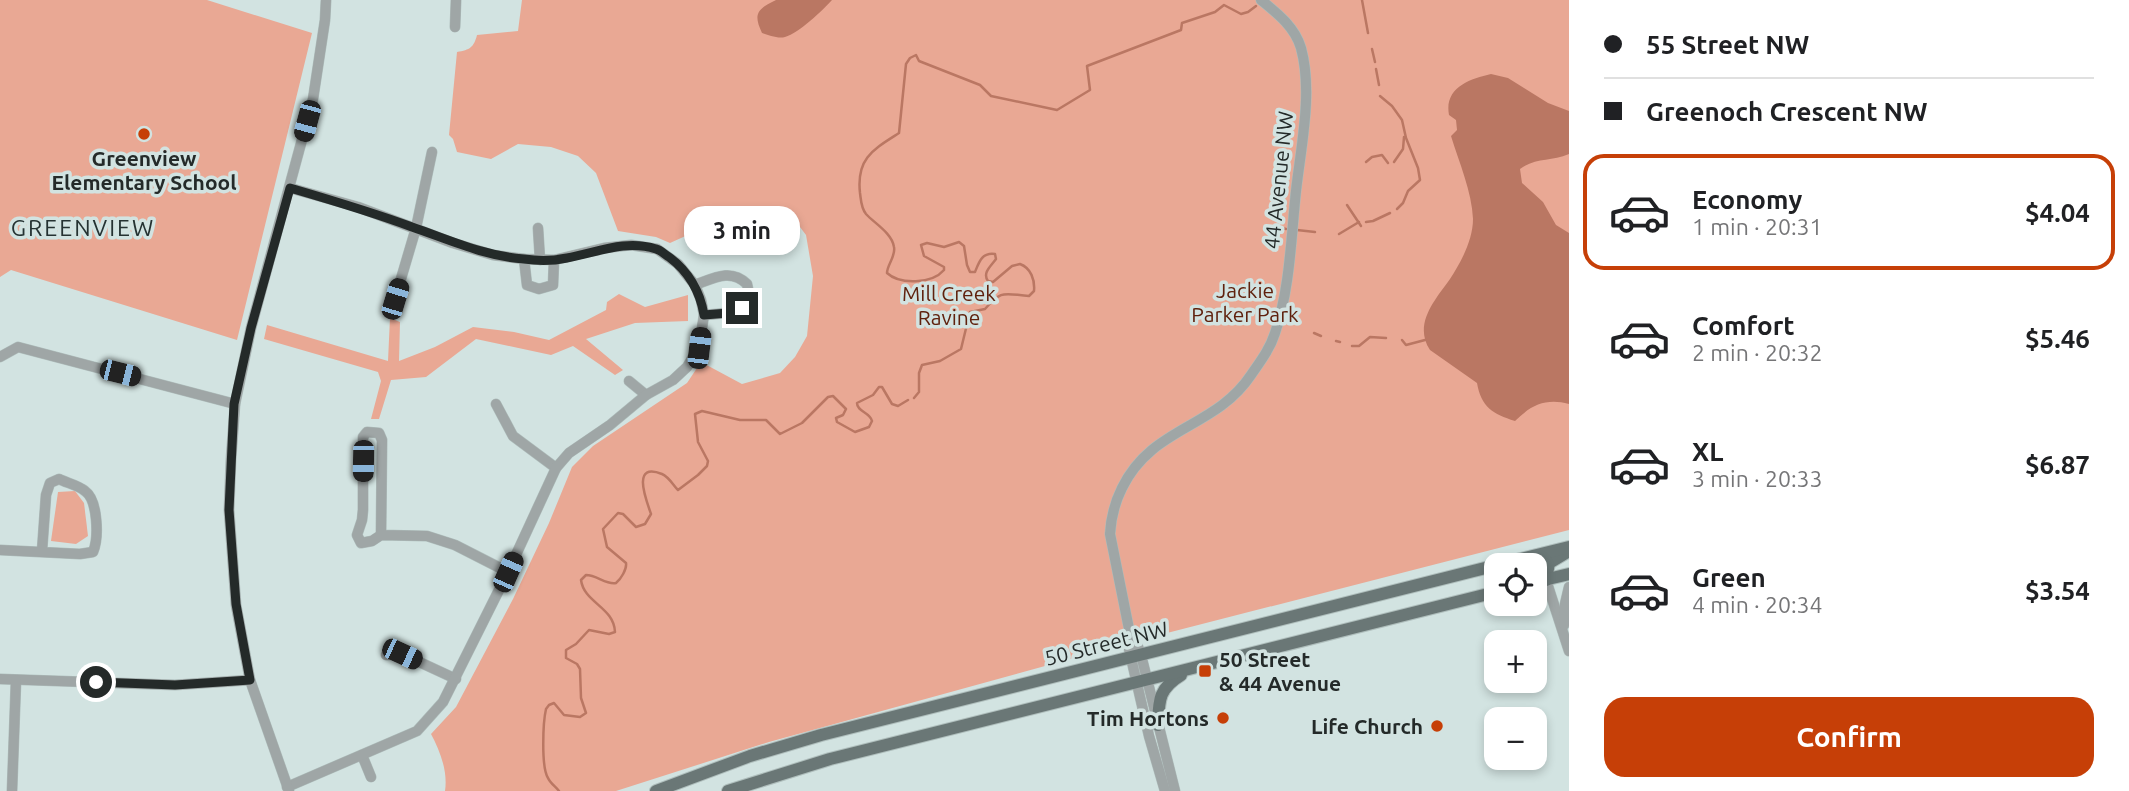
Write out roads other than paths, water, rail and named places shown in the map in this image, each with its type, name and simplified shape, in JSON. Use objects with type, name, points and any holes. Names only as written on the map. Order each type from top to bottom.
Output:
[{"type":"main road","points":[[1547,568],[1549,563],[1569,549]]},
{"type":"main road","name":"50 Street NW","points":[[656,791],[750,756],[821,735],[1569,549]]},
{"type":"main road","points":[[1547,580],[1569,574]]},
{"type":"main road","points":[[728,791],[830,759],[1484,595]]},
{"type":"main road","points":[[1158,725],[1159,701],[1164,689],[1168,683],[1193,668]]},
{"type":"street","points":[[290,188],[358,207],[493,255],[554,260],[604,248],[631,245],[657,249],[678,264],[695,285],[704,315],[699,348],[688,367],[569,453],[556,468],[443,702],[416,731],[288,789],[250,680],[236,604],[229,510],[234,404],[251,328],[313,99],[326,0]]},
{"type":"street","points":[[455,27],[456,0]]},
{"type":"street","name":"44 Avenue NW","points":[[1165,791],[1149,736],[1136,656],[1138,647],[1132,642],[1110,534],[1111,519],[1115,502],[1137,463],[1155,446],[1223,406],[1241,389],[1267,352],[1282,309],[1305,112],[1306,82],[1300,45],[1282,17],[1261,0]]},
{"type":"street","points":[[395,299],[416,228],[432,152]]},
{"type":"street","points":[[538,228],[540,260]]},
{"type":"street","points":[[524,259],[527,285],[539,289],[552,285],[554,260]]},
{"type":"street","points":[[695,285],[728,275],[740,276],[747,284],[748,300],[742,308],[728,313],[704,315]]},
{"type":"street","points":[[0,358],[18,347],[234,404]]},
{"type":"street","points":[[629,381],[646,395]]},
{"type":"street","points":[[496,404],[513,436],[556,468]]},
{"type":"street","points":[[381,535],[382,440],[379,433],[372,431],[363,437],[362,520],[357,535],[361,543],[372,541],[381,535],[427,536],[455,545],[508,572]]},
{"type":"street","points":[[0,550],[80,554],[93,552],[96,535],[94,507],[84,490],[59,480],[50,483],[46,495],[42,551]]},
{"type":"street","points":[[1563,629],[1569,587]]},
{"type":"street","points":[[1547,594],[1563,629],[1569,651]]},
{"type":"street","points":[[386,655],[402,654],[456,678]]},
{"type":"street","points":[[0,679],[175,685],[250,680]]},
{"type":"street","points":[[12,791],[16,680]]},
{"type":"street","name":"44 Avenue NW","points":[[1141,681],[1158,725],[1175,791]]},
{"type":"street","points":[[362,755],[371,777]]},
{"type":"waterway","points":[[1362,0],[1368,33]]},
{"type":"waterway","points":[[914,398],[919,392],[922,365],[940,361],[961,349],[970,312],[985,309],[1004,294],[1029,296],[1034,287],[1030,271],[1020,264],[1012,266],[993,282],[988,281],[987,272],[996,259],[995,254],[984,256],[975,272],[970,272],[964,246],[959,242],[944,247],[927,243],[921,245],[924,256],[944,267],[939,275],[908,281],[887,273],[894,254],[893,242],[864,212],[861,201],[861,171],[869,156],[899,133],[906,64],[910,58],[916,55],[919,61],[980,85],[991,96],[1057,110],[1090,90],[1087,66],[1181,30],[1182,23],[1215,12],[1224,5],[1241,14],[1256,6]]},
{"type":"waterway","points":[[1372,49],[1375,62]]},
{"type":"waterway","points":[[1376,69],[1379,85]]},
{"type":"waterway","points":[[1380,96],[1402,120],[1420,180],[1408,191],[1397,209]]},
{"type":"waterway","points":[[1394,162],[1403,149],[1404,137]]},
{"type":"waterway","points":[[1366,162],[1372,157],[1382,155],[1388,163]]},
{"type":"waterway","points":[[1347,205],[1361,226]]},
{"type":"waterway","points":[[1366,222],[1390,213]]},
{"type":"waterway","points":[[1339,234],[1359,222]]},
{"type":"waterway","points":[[1282,228],[1286,229]]},
{"type":"waterway","points":[[1297,230],[1315,232]]},
{"type":"waterway","points":[[1314,333],[1321,336]]},
{"type":"waterway","points":[[1352,346],[1359,346],[1370,337],[1386,338]]},
{"type":"waterway","points":[[1402,340],[1406,345],[1425,340]]},
{"type":"waterway","points":[[1336,341],[1340,342]]},
{"type":"waterway","points":[[559,791],[549,780],[544,764],[546,709],[554,703],[564,715],[580,717],[586,713],[581,698],[580,669],[566,658],[566,650],[589,630],[609,634],[615,632],[610,617],[587,594],[581,580],[586,575],[616,583],[622,576],[626,563],[607,547],[603,529],[618,513],[623,514],[636,527],[645,524],[651,514],[643,485],[646,473],[652,471],[662,474],[678,490],[707,466],[708,461],[698,442],[695,414],[702,411],[740,420],[766,420],[780,434],[802,423],[828,397],[833,396],[846,409],[843,415],[836,418],[837,422],[855,432],[869,427],[872,421],[857,403],[873,395],[879,387],[882,387],[892,404],[898,406],[908,400]]},
{"type":"place","name":"Greenview Elementary School","points":[[144,134]]},
{"type":"place","name":"50 Street & 44 Avenue","points":[[1205,671]]},
{"type":"place","name":"Tim Hortons","points":[[1223,718]]},
{"type":"place","name":"Life Church","points":[[1437,726]]},
{"type":"district","name":"GREENVIEW","points":[[83,227]]},
{"type":"park label","name":"Jackie Parker Park","points":[[1245,302]]},
{"type":"park label","name":"Mill Creek Ravine","points":[[949,305]]}]
